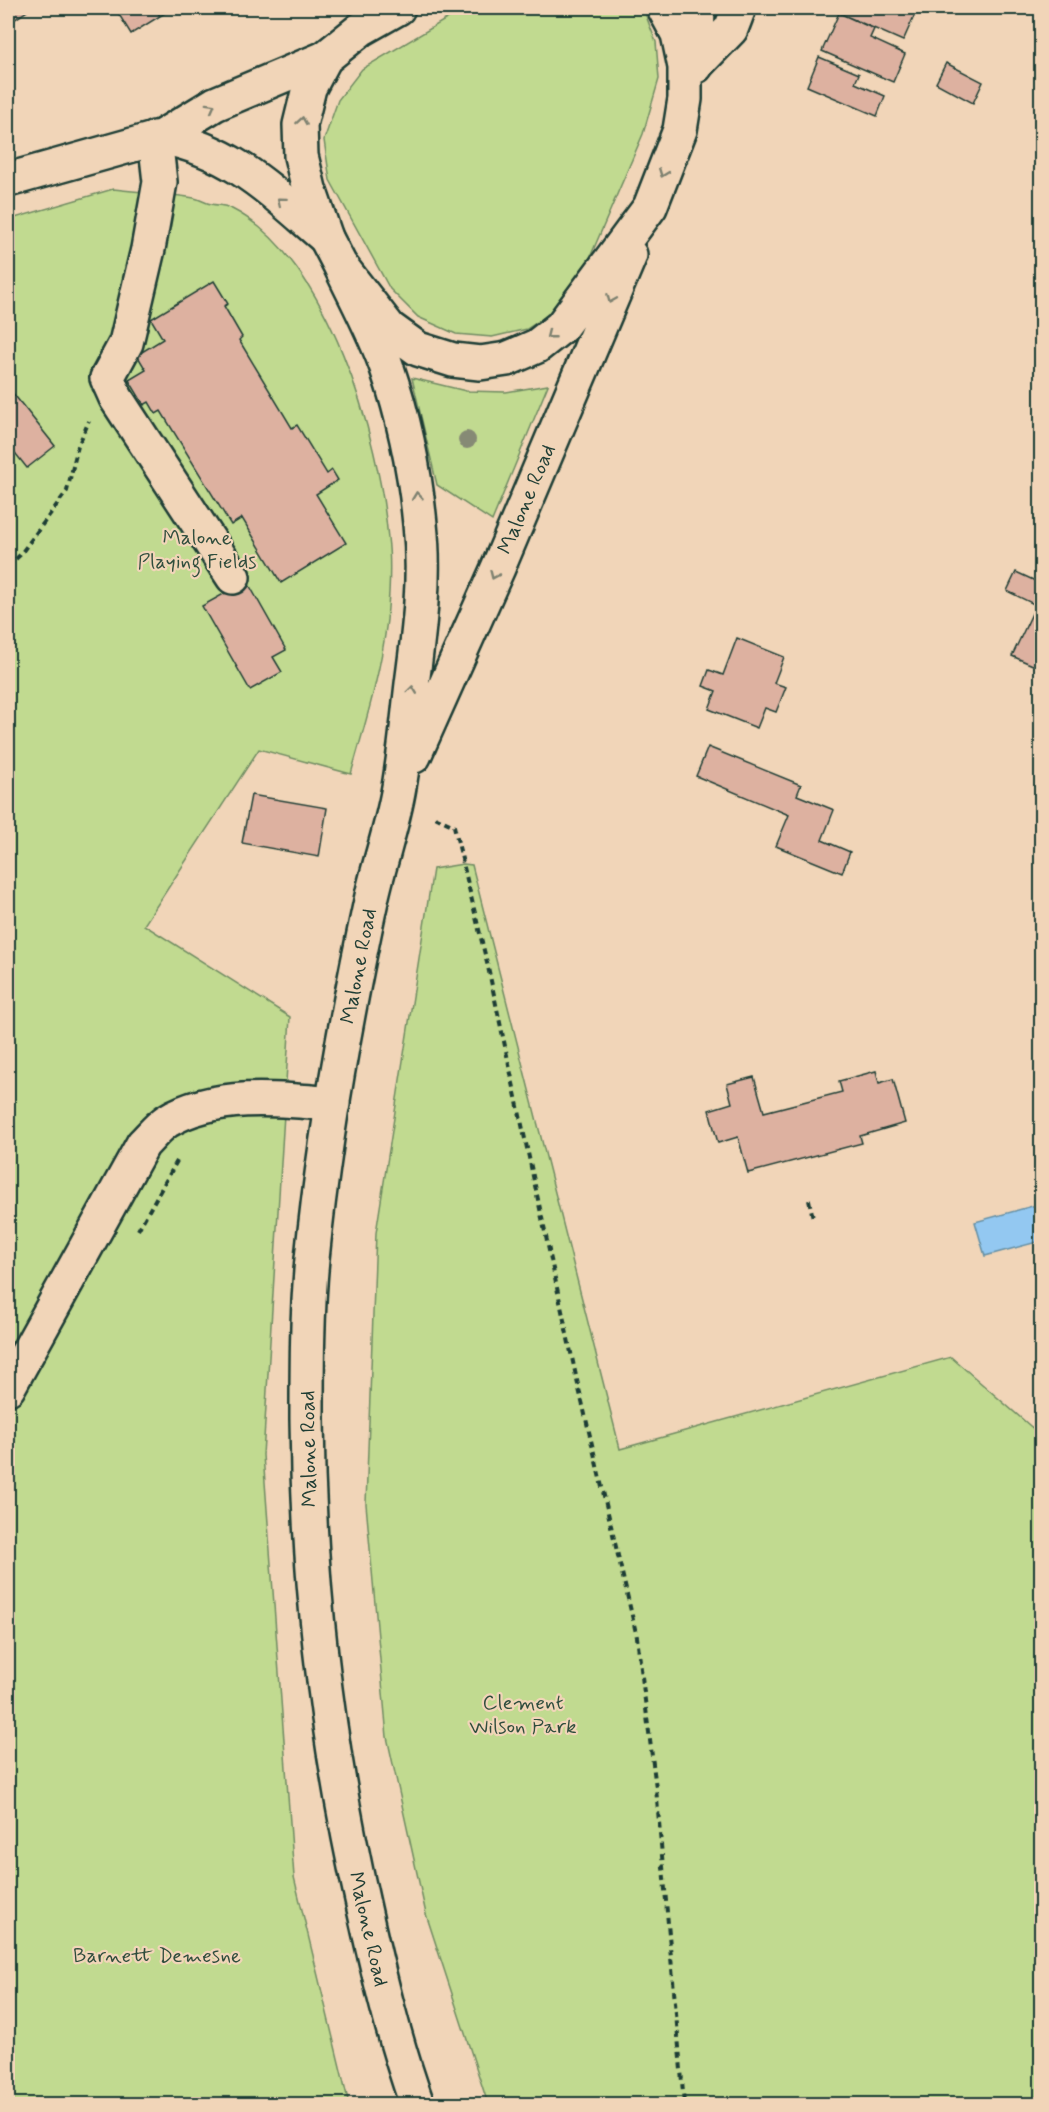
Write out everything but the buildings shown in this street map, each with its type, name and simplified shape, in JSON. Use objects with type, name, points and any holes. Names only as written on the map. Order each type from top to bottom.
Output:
[{"type":"main road","points":[[8,180],[158,138],[214,104],[325,58],[361,28],[398,8]]},
{"type":"main road","points":[[158,138],[185,141],[221,156],[247,171],[333,252],[389,328],[418,349],[453,360],[480,363],[507,359],[537,346],[561,327],[650,207],[680,130],[693,87],[698,8]]},
{"type":"main road","points":[[696,65],[730,29],[739,8]]},
{"type":"main road","points":[[677,16],[684,67],[684,99],[680,130]]},
{"type":"main road","points":[[325,58],[309,88],[300,125],[301,156],[309,189],[333,252]]},
{"type":"main road","points":[[158,138],[160,182],[148,249],[126,343],[107,378],[116,398],[233,578]]},
{"type":"main road","name":"Malone Road","points":[[399,790],[498,568],[650,207]]},
{"type":"main road","name":"Malone Road","points":[[333,252],[386,363],[408,448],[421,529],[423,580],[420,623],[399,790],[374,886],[354,980],[333,1104],[312,1261],[307,1392],[312,1575],[331,1743],[351,1852],[378,1972],[417,2104]]},
{"type":"main road","points":[[8,1388],[143,1144],[165,1122],[191,1110],[227,1102],[294,1100],[333,1104]]},
{"type":"path","points":[[8,566],[20,555],[67,491],[78,446],[107,378]]},
{"type":"path","points":[[435,818],[454,826],[488,967],[576,1376],[637,1637],[656,1788],[684,2104]]},
{"type":"path","points":[[808,1200],[813,1218]]},
{"type":"green space","points":[[465,8],[643,8],[656,42],[659,79],[643,134],[579,283],[559,308],[527,329],[492,337],[456,334],[418,317],[390,289],[330,180],[324,140],[338,100],[362,69]]},
{"type":"green space","points":[[113,189],[184,196],[229,207],[266,233],[296,267],[322,308],[343,354],[360,403],[383,497],[389,557],[387,620],[372,698],[351,774],[259,749],[144,925],[290,1017],[263,1455],[294,1877],[349,2104],[8,2104],[8,220]]},
{"type":"green space","points":[[412,378],[466,391],[506,392],[548,385],[492,521],[437,485]]},
{"type":"green space","name":"Clement Wilson Park","points":[[463,864],[472,865],[620,1449],[951,1357],[1037,1432],[1041,1427],[1041,2104],[488,2104],[426,1914],[387,1737],[366,1504],[376,1233],[433,869]]},
{"type":"water","points":[[1040,1204],[1041,1241],[985,1256],[975,1222]]},
{"type":"park label","name":"Malone Playing Fields","points":[[197,549]]},
{"type":"park label","name":"Barnett Demesne","points":[[157,1955]]}]
